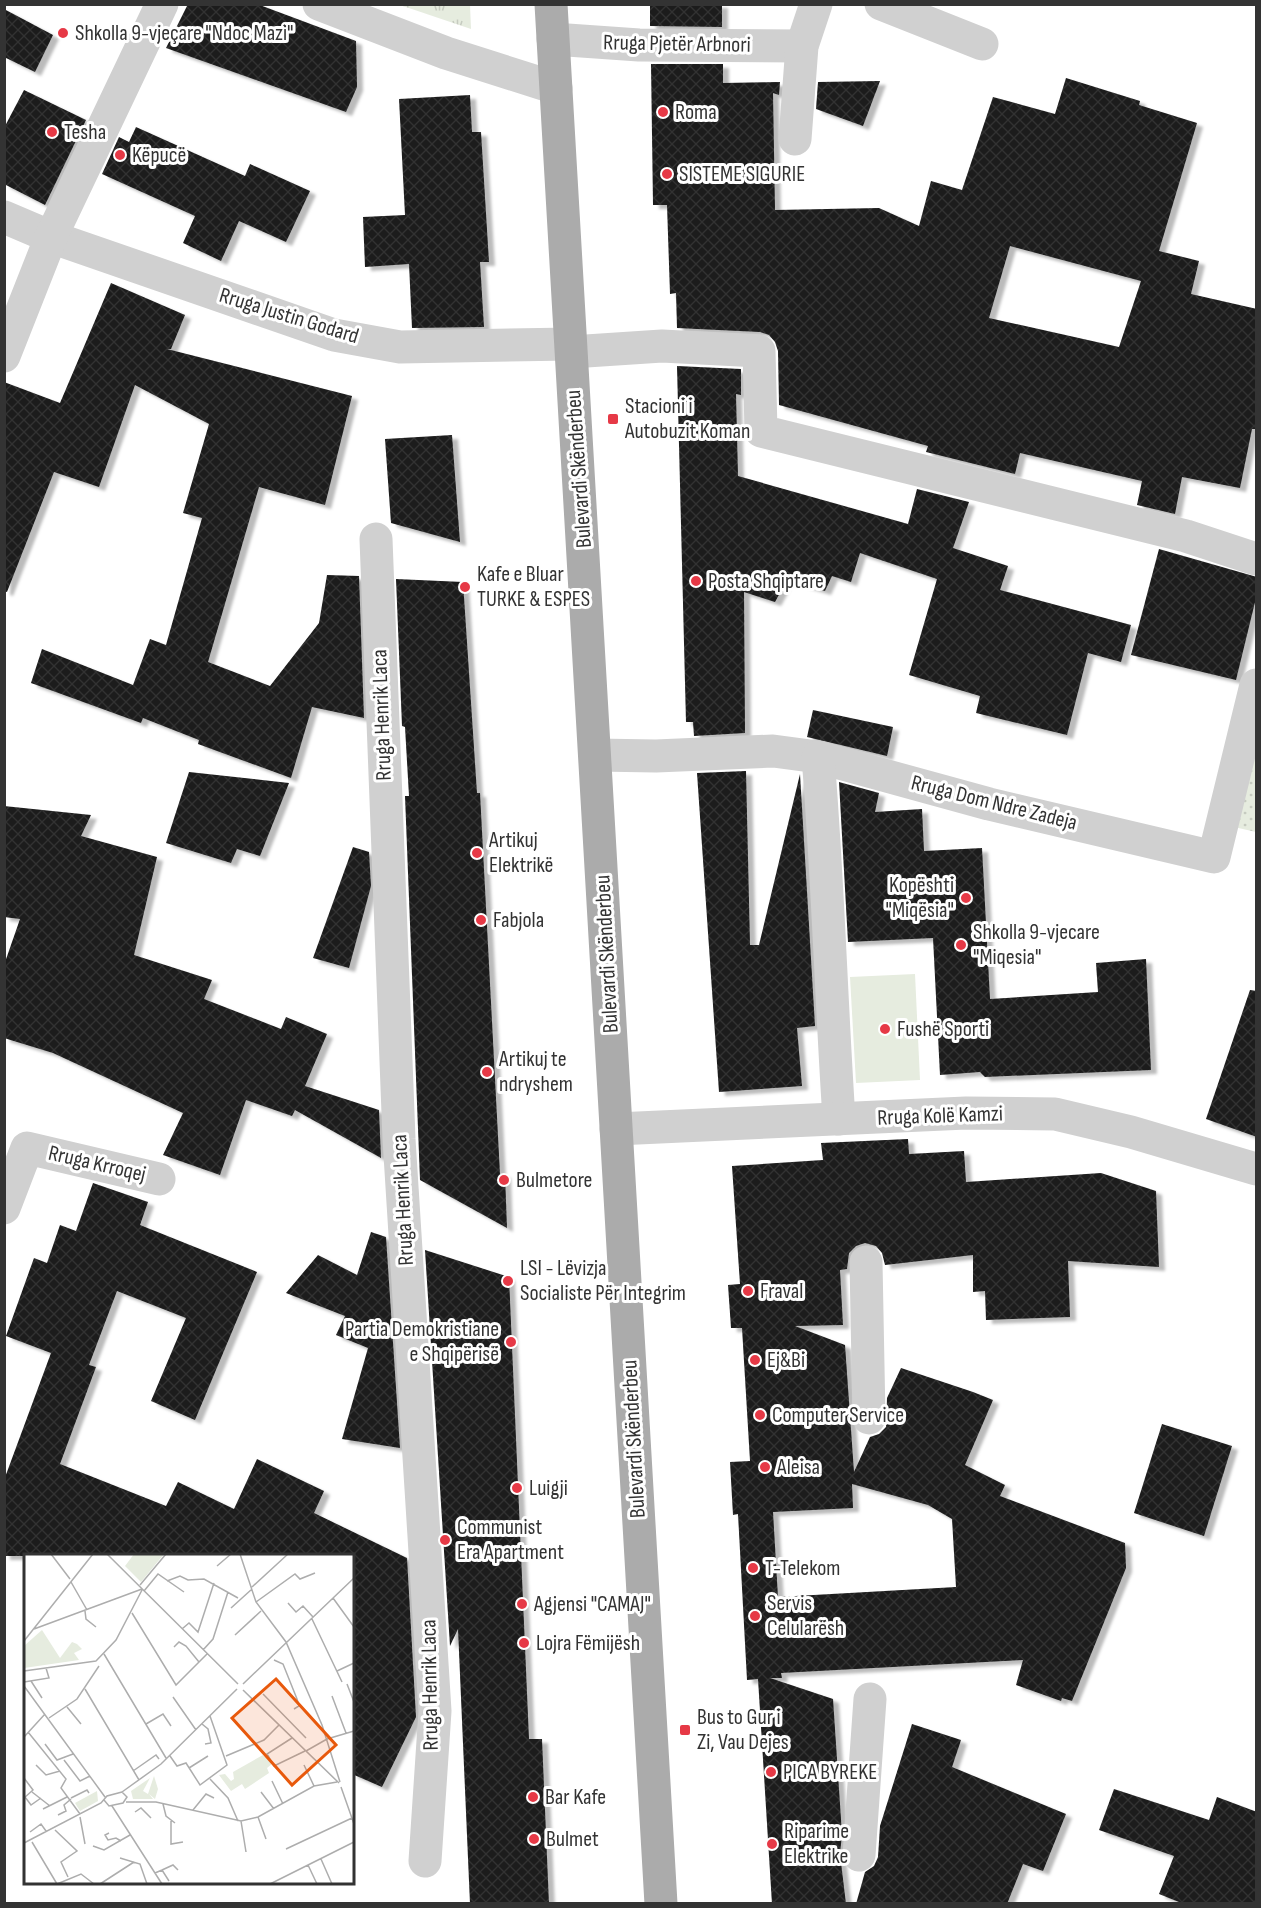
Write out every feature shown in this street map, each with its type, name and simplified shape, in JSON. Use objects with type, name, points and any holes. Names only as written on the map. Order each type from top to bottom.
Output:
[{"type":"main road","name":"Bulevardi Skënderbeu","points":[[551,4],[661,1904]]},
{"type":"street","points":[[4,356],[51,237],[162,4]]},
{"type":"street","points":[[319,4],[446,53],[556,88]]},
{"type":"street","points":[[795,139],[802,46],[816,4]]},
{"type":"street","points":[[881,4],[982,44]]},
{"type":"street","name":"Rruga Pjetër Arbnori","points":[[553,39],[639,45],[802,46]]},
{"type":"street","name":"Rruga Justin Godard","points":[[4,217],[51,237],[334,334],[400,347],[571,348]]},
{"type":"street","points":[[571,348],[662,346],[759,351],[761,431],[1186,536],[1257,559]]},
{"type":"street","name":"Rruga Henrik Laca","points":[[376,539],[399,1139],[435,1712],[425,1861]]},
{"type":"street","name":"Rruga Dom Ndre Zadeja","points":[[596,755],[656,756],[773,751],[818,757],[989,804],[1214,857],[1257,685]]},
{"type":"street","points":[[818,757],[827,865],[839,1119]]},
{"type":"street","name":"Rruga Kolë Kamzi","points":[[616,1129],[966,1113],[1055,1114],[1131,1132],[1257,1169]]},
{"type":"street","name":"Rruga Krroqej","points":[[4,1208],[27,1148],[159,1179]]},
{"type":"street","points":[[866,1262],[869,1418]]},
{"type":"street","points":[[859,1855],[870,1699]]},
{"type":"green space","points":[[400,5],[470,5],[471,29]]},
{"type":"green space","points":[[1256,735],[1256,832],[1234,827]]},
{"type":"green space","name":"Fushë Sporti","points":[[915,974],[920,1080],[856,1083],[850,977]]},
{"type":"building","points":[[188,4],[257,4],[356,41],[357,87],[346,112],[166,48]]},
{"type":"building","points":[[650,4],[722,4],[722,27],[650,26]]},
{"type":"building","points":[[4,9],[53,35],[35,72],[4,57]]},
{"type":"building","points":[[651,64],[723,64],[723,83],[780,82],[779,95],[773,93],[775,210],[879,208],[919,226],[931,181],[962,190],[993,97],[1055,114],[1066,78],[1140,101],[1139,105],[1197,123],[1159,251],[1199,261],[1191,294],[1257,309],[1257,429],[1252,429],[1240,488],[1182,477],[1175,514],[1137,505],[1142,481],[1020,453],[1015,474],[926,452],[928,446],[779,405],[778,351],[769,335],[760,332],[677,328],[676,293],[670,294],[667,205],[653,205]],"holes":[[[1010,246],[1141,281],[1119,347],[989,318]]]},
{"type":"building","points":[[880,81],[863,126],[816,109],[818,82]]},
{"type":"building","points":[[24,90],[86,120],[45,205],[4,184],[4,128]]},
{"type":"building","points":[[470,95],[472,132],[481,132],[489,262],[480,262],[484,327],[412,328],[409,264],[365,267],[363,217],[405,215],[399,99]]},
{"type":"building","points":[[136,127],[245,176],[250,164],[310,191],[286,242],[239,221],[221,261],[183,243],[195,216],[102,174],[119,137],[129,142]]},
{"type":"building","points":[[111,283],[185,315],[171,349],[167,349],[352,396],[325,505],[259,487],[208,662],[270,686],[319,623],[327,575],[359,576],[364,718],[312,707],[291,778],[198,744],[199,740],[143,718],[141,723],[31,683],[42,649],[133,685],[150,639],[166,645],[202,518],[183,513],[209,424],[135,385],[99,487],[54,472],[7,592],[4,591],[4,382],[60,403]]},
{"type":"building","points":[[677,366],[741,369],[741,395],[736,394],[738,476],[908,524],[917,489],[969,502],[953,548],[1008,566],[1000,590],[1131,625],[1121,662],[1088,653],[1067,735],[976,713],[980,696],[909,675],[937,579],[860,553],[851,582],[832,576],[825,591],[787,580],[775,602],[744,592],[745,733],[694,736],[693,722],[686,722]]},
{"type":"building","points":[[452,435],[460,542],[391,523],[385,439]]},
{"type":"building","points":[[1159,549],[1257,577],[1257,594],[1236,680],[1131,655]]},
{"type":"building","points":[[396,579],[463,582],[477,793],[480,793],[500,1174],[505,1174],[507,1228],[420,1180],[405,796],[409,796],[405,727],[402,726]]},
{"type":"building","points":[[813,710],[893,727],[887,756],[807,737]]},
{"type":"building","points":[[746,771],[750,945],[759,945],[800,774],[815,1026],[797,1028],[802,1086],[719,1092],[697,773]]},
{"type":"building","points":[[189,772],[289,783],[260,856],[237,849],[231,863],[166,843]]},
{"type":"building","points":[[839,782],[879,793],[875,812],[922,809],[924,851],[982,848],[990,999],[1098,992],[1096,963],[1146,959],[1151,1070],[985,1077],[980,1072],[940,1075],[933,938],[848,942]]},
{"type":"building","points":[[4,806],[91,815],[81,836],[157,857],[134,955],[212,980],[204,999],[281,1029],[286,1017],[327,1034],[305,1086],[379,1110],[381,1158],[295,1110],[292,1116],[246,1100],[220,1175],[163,1155],[183,1113],[53,1053],[4,1038],[4,965],[20,919],[4,917]]},
{"type":"building","points":[[353,847],[369,852],[371,886],[349,968],[313,958]]},
{"type":"building","points":[[1250,990],[1257,991],[1257,1137],[1206,1119]]},
{"type":"building","points":[[908,1139],[909,1154],[964,1151],[966,1182],[1101,1173],[1156,1191],[1159,1267],[1068,1261],[1070,1317],[986,1320],[985,1291],[973,1292],[973,1255],[885,1265],[882,1253],[876,1246],[865,1243],[856,1246],[849,1253],[847,1269],[840,1270],[843,1325],[795,1326],[845,1345],[854,1472],[870,1437],[879,1434],[886,1427],[887,1398],[901,1368],[973,1392],[993,1400],[965,1465],[1005,1485],[1000,1496],[1125,1543],[1126,1568],[1072,1701],[1062,1698],[1061,1701],[1016,1685],[1023,1660],[781,1673],[782,1678],[770,1678],[833,1699],[842,1834],[840,1854],[846,1904],[772,1904],[758,1679],[747,1680],[738,1514],[733,1515],[730,1462],[750,1461],[742,1328],[731,1328],[728,1285],[740,1284],[732,1166],[823,1160],[821,1143]],"holes":[[[852,1484],[928,1505],[952,1519],[956,1587],[778,1597],[773,1512],[853,1508]]]},
{"type":"building","points":[[93,1183],[148,1202],[140,1225],[257,1272],[195,1420],[151,1401],[186,1318],[117,1291],[89,1365],[96,1367],[60,1464],[166,1506],[178,1482],[234,1509],[257,1459],[324,1491],[314,1513],[407,1558],[416,1717],[382,1787],[354,1775],[354,1554],[24,1554],[24,1556],[4,1556],[4,1480],[51,1353],[6,1336],[34,1258],[47,1263],[60,1225],[76,1231]]},
{"type":"building","points":[[371,1232],[386,1237],[400,1448],[342,1439],[368,1348],[336,1335],[345,1316],[286,1293],[318,1255],[357,1275]]},
{"type":"building","points":[[425,1250],[509,1277],[529,1739],[542,1739],[549,1904],[470,1904],[458,1629],[450,1646]]},
{"type":"building","points":[[1162,1424],[1232,1446],[1204,1536],[1134,1513]]},
{"type":"building","points":[[912,1724],[961,1740],[952,1767],[1066,1814],[1043,1871],[1023,1864],[1007,1904],[856,1904],[865,1872],[874,1866],[878,1857],[880,1826]]},
{"type":"building","points":[[1114,1789],[1209,1820],[1217,1797],[1257,1812],[1257,1904],[1184,1904],[1159,1894],[1174,1856],[1099,1830]]},
{"type":"place","name":"Shkolla 9-vjeçare \"Ndoc Mazi\"","points":[[63,33]]},
{"type":"place","name":"Roma","points":[[663,112]]},
{"type":"place","name":"Tesha","points":[[52,132]]},
{"type":"place","name":"Këpucë","points":[[120,155]]},
{"type":"place","name":"SISTEME SIGURIE","points":[[667,174]]},
{"type":"place","name":"Stacioni i Autobuzit Koman","points":[[613,419]]},
{"type":"place","name":"Posta Shqiptare","points":[[696,581]]},
{"type":"place","name":"Kafe e Bluar TURKE & ESPES","points":[[465,587]]},
{"type":"place","name":"Artikuj Elektrikë","points":[[477,853]]},
{"type":"place","name":"Kopështi \"Miqësia\"","points":[[966,898]]},
{"type":"place","name":"Fabjola","points":[[481,920]]},
{"type":"place","name":"Shkolla 9-vjecare \"Miqesia\"","points":[[961,945]]},
{"type":"place","name":"Fushë Sporti","points":[[885,1029]]},
{"type":"place","name":"Artikuj te ndryshem","points":[[487,1072]]},
{"type":"place","name":"Bulmetore","points":[[504,1180]]},
{"type":"place","name":"LSI - Lëvizja Socialiste Për Integrim","points":[[508,1281]]},
{"type":"place","name":"Fraval","points":[[748,1291]]},
{"type":"place","name":"Partia Demokristiane e Shqipërisë","points":[[511,1342]]},
{"type":"place","name":"Ej&Bi","points":[[755,1360]]},
{"type":"place","name":"Computer Service","points":[[760,1415]]},
{"type":"place","name":"Aleisa","points":[[765,1467]]},
{"type":"place","name":"Luigji","points":[[517,1488]]},
{"type":"place","name":"Communist Era Apartment","points":[[445,1540]]},
{"type":"place","name":"T-Telekom","points":[[753,1568]]},
{"type":"place","name":"Agjensi \"CAMAJ\"","points":[[522,1604]]},
{"type":"place","name":"Servis Celularësh","points":[[755,1616]]},
{"type":"place","name":"Lojra Fëmijësh","points":[[524,1643]]},
{"type":"place","name":"Bus to Gur i Zi, Vau Dejes","points":[[685,1730]]},
{"type":"place","name":"PICA BYREKE","points":[[771,1772]]},
{"type":"place","name":"Bar Kafe","points":[[533,1797]]},
{"type":"place","name":"Bulmet","points":[[534,1839]]},
{"type":"place","name":"Riparime Elektrike","points":[[772,1844]]}]
